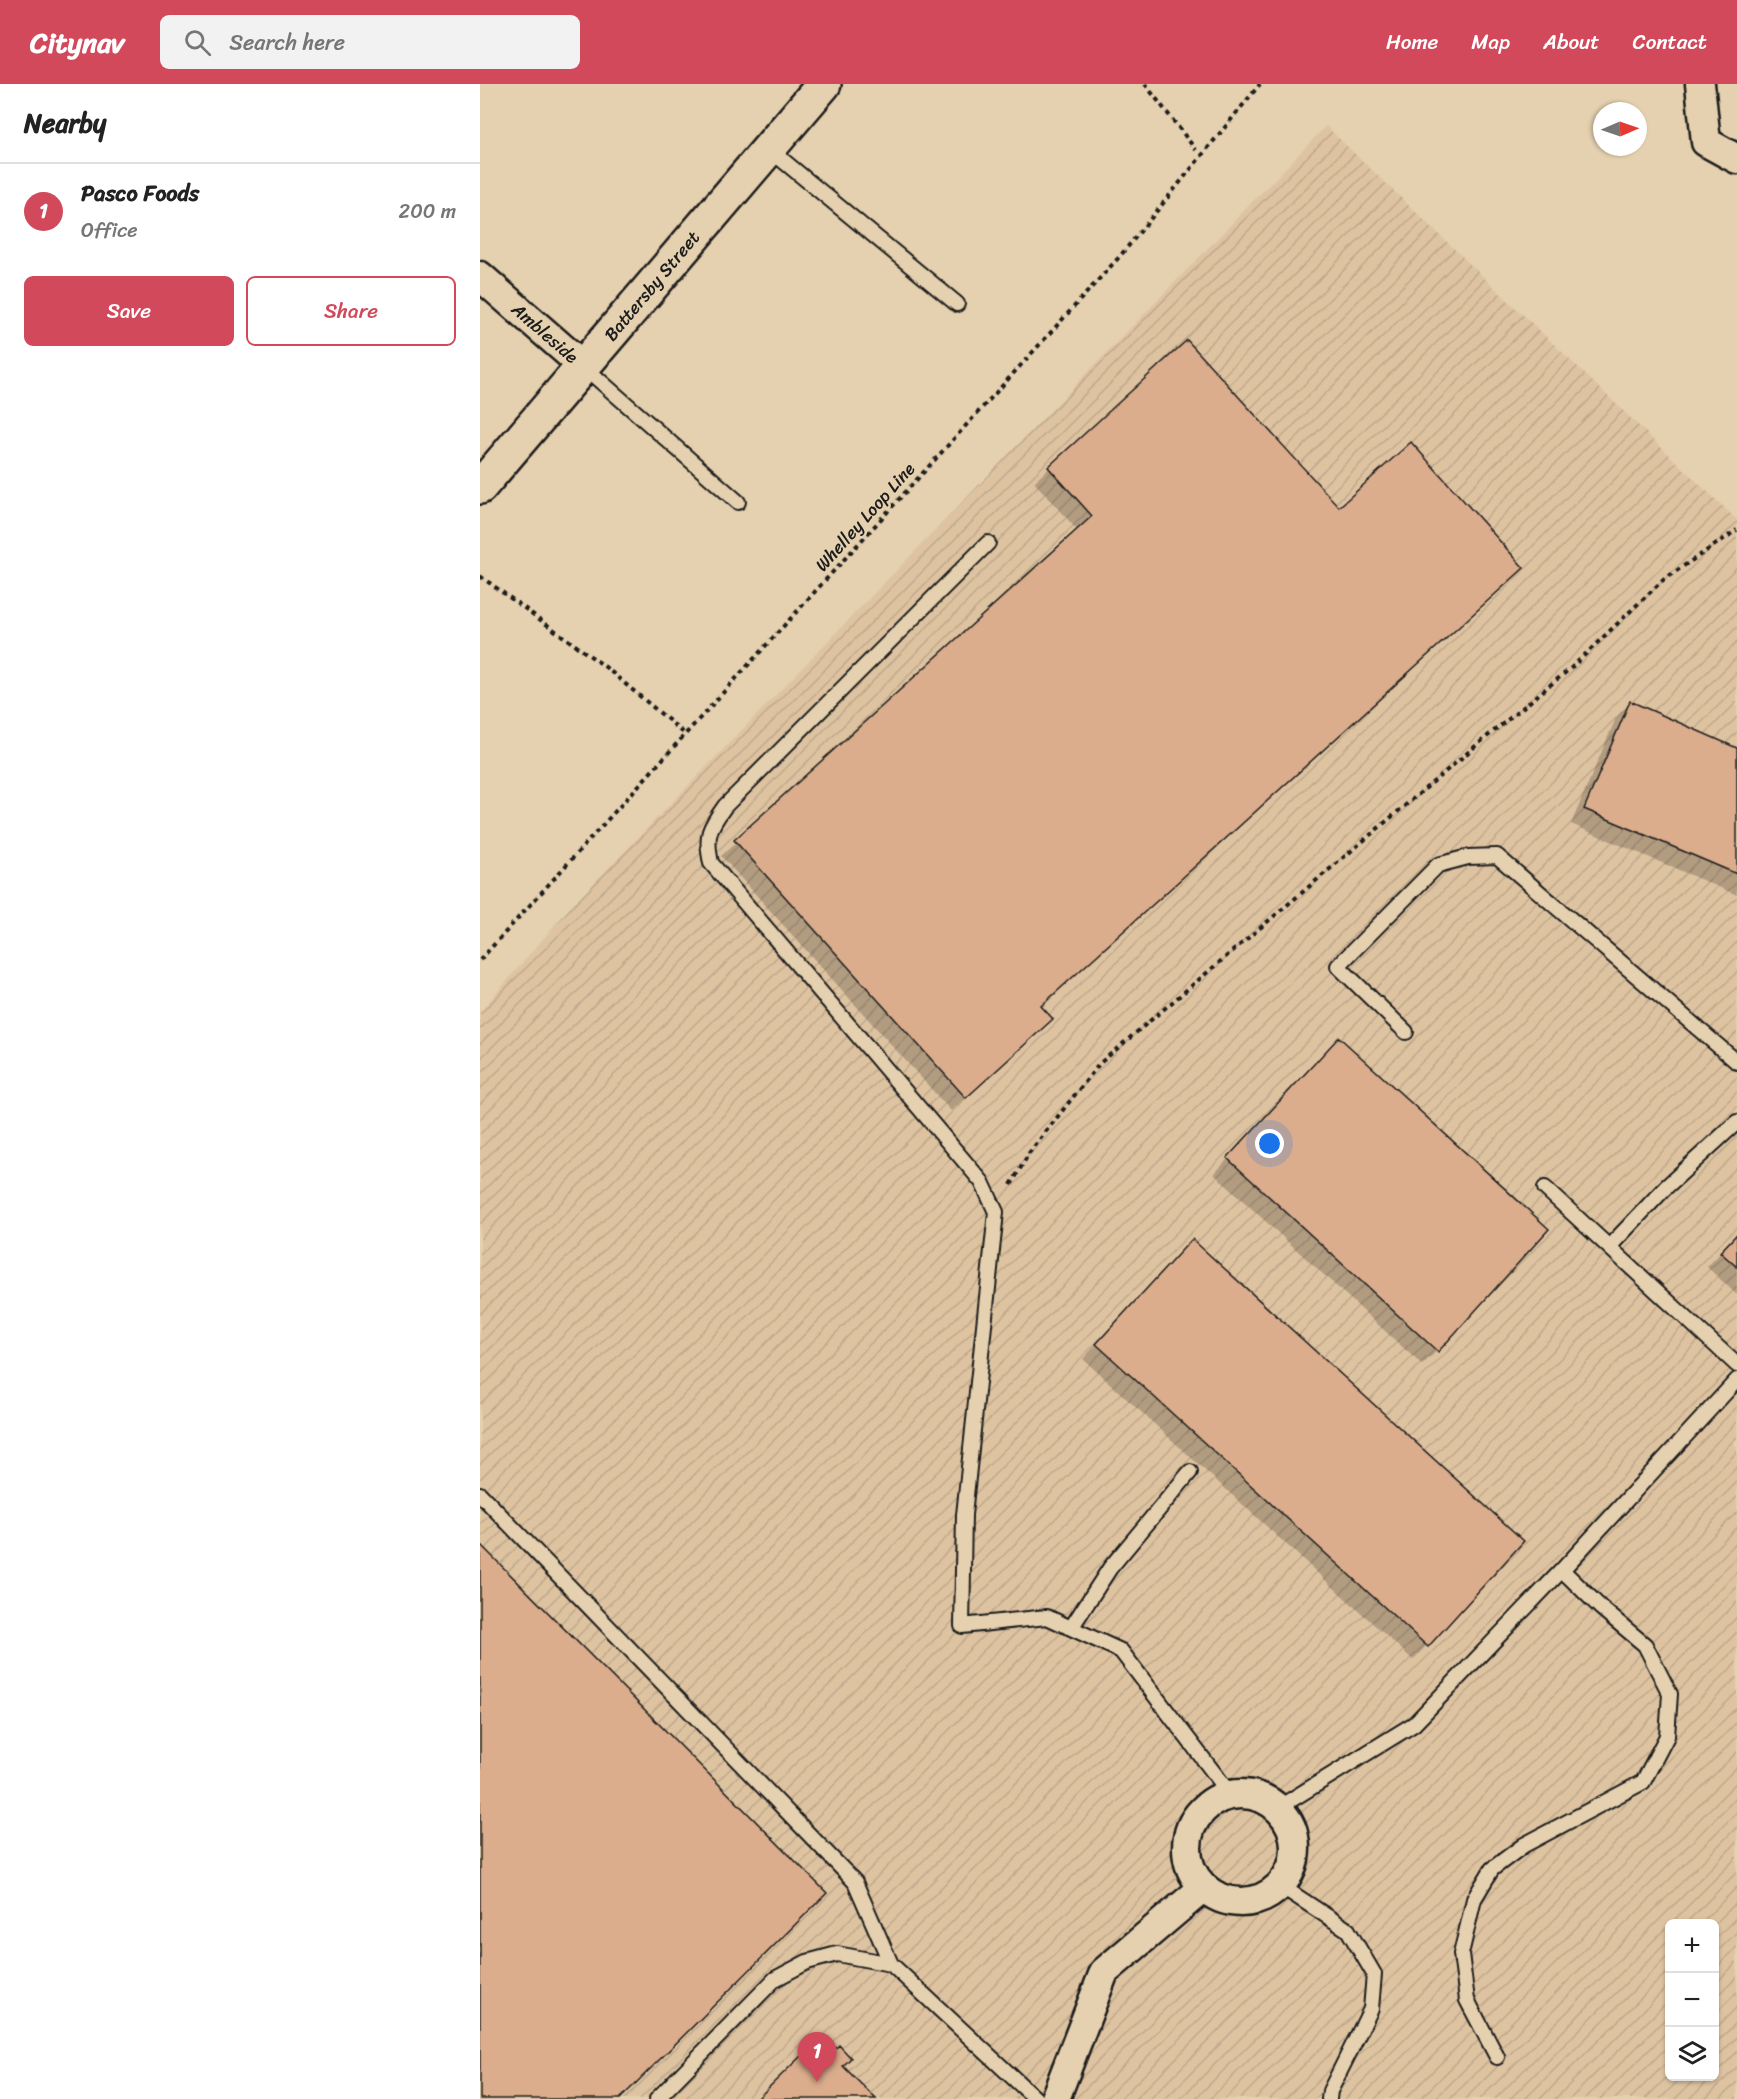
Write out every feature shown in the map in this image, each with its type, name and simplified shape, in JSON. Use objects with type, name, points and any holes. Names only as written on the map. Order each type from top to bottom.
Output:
[{"type":"street","name":"Battersby Street","points":[[480,487],[824,84]]},
{"type":"street","points":[[1700,84],[1706,142],[1737,159]]},
{"type":"street","name":"Ambleside","points":[[480,276],[583,366]]},
{"type":"street","points":[[1230,1794],[1247,1794],[1264,1798],[1278,1808],[1289,1821],[1294,1838],[1295,1855],[1290,1871],[1281,1886],[1267,1896],[1251,1902],[1234,1903],[1217,1898],[1203,1888],[1192,1875],[1187,1859],[1186,1841],[1191,1825],[1201,1810],[1214,1800],[1230,1794]]},
{"type":"street","points":[[1055,2099],[1104,1972],[1203,1888]]},
{"type":"lane","points":[[769,149],[957,304]]},
{"type":"lane","points":[[583,366],[738,502]]},
{"type":"lane","points":[[988,543],[725,806],[712,824],[707,843],[711,863],[982,1182],[996,1212],[964,1515],[962,1626],[1047,1617],[1121,1651],[1230,1794]]},
{"type":"lane","points":[[1406,1032],[1338,966],[1438,866],[1467,857],[1497,856],[1737,1062]]},
{"type":"lane","points":[[1609,1247],[1665,1188],[1737,1122]]},
{"type":"lane","points":[[1545,1188],[1737,1365]]},
{"type":"lane","points":[[1278,1808],[1414,1724],[1562,1570],[1737,1380]]},
{"type":"lane","points":[[1071,1628],[1110,1568],[1190,1472]]},
{"type":"lane","points":[[480,1494],[855,1882],[891,1964],[1036,2099]]},
{"type":"lane","points":[[1497,2057],[1467,2000],[1461,1954],[1474,1899],[1492,1869],[1524,1845],[1643,1782],[1666,1736],[1670,1694],[1645,1645],[1600,1608],[1562,1570]]},
{"type":"lane","points":[[1281,1886],[1348,1930],[1374,1974],[1371,2009],[1329,2091],[1329,2099]]},
{"type":"lane","points":[[657,2099],[775,1979],[807,1962],[837,1954],[891,1964]]},
{"type":"path","points":[[1145,84],[1196,150]]},
{"type":"path","name":"Whelley Loop Line","points":[[480,960],[1121,255],[1260,84]]},
{"type":"path","points":[[996,1212],[1029,1153],[1100,1063],[1242,941],[1571,668],[1663,580],[1737,530]]},
{"type":"path","points":[[480,576],[604,666],[685,734]]},
{"type":"shaded area","points":[[1326,126],[1737,520],[1737,1439],[1733,1443],[1737,1447],[1737,2099],[480,2099],[480,1012],[567,911]]},
{"type":"building","points":[[1187,340],[1339,507],[1411,442],[1524,568],[1041,1006],[1053,1019],[966,1098],[734,840],[1092,516],[1048,467]]},
{"type":"building","points":[[1630,701],[1737,748],[1737,874],[1584,809]]},
{"type":"building","points":[[1339,1037],[1549,1229],[1438,1352],[1227,1158]]},
{"type":"building","points":[[1737,1234],[1737,1267],[1720,1252]]},
{"type":"building","points":[[1192,1239],[1524,1541],[1428,1647],[1096,1344]]},
{"type":"building","points":[[480,1544],[827,1893],[620,2099],[480,2099]]},
{"type":"building","points":[[839,2045],[851,2058],[843,2066],[876,2099],[757,2099],[805,2052],[818,2066]]},
{"type":"place","name":"Pasco Foods","points":[[817,2082]]}]
